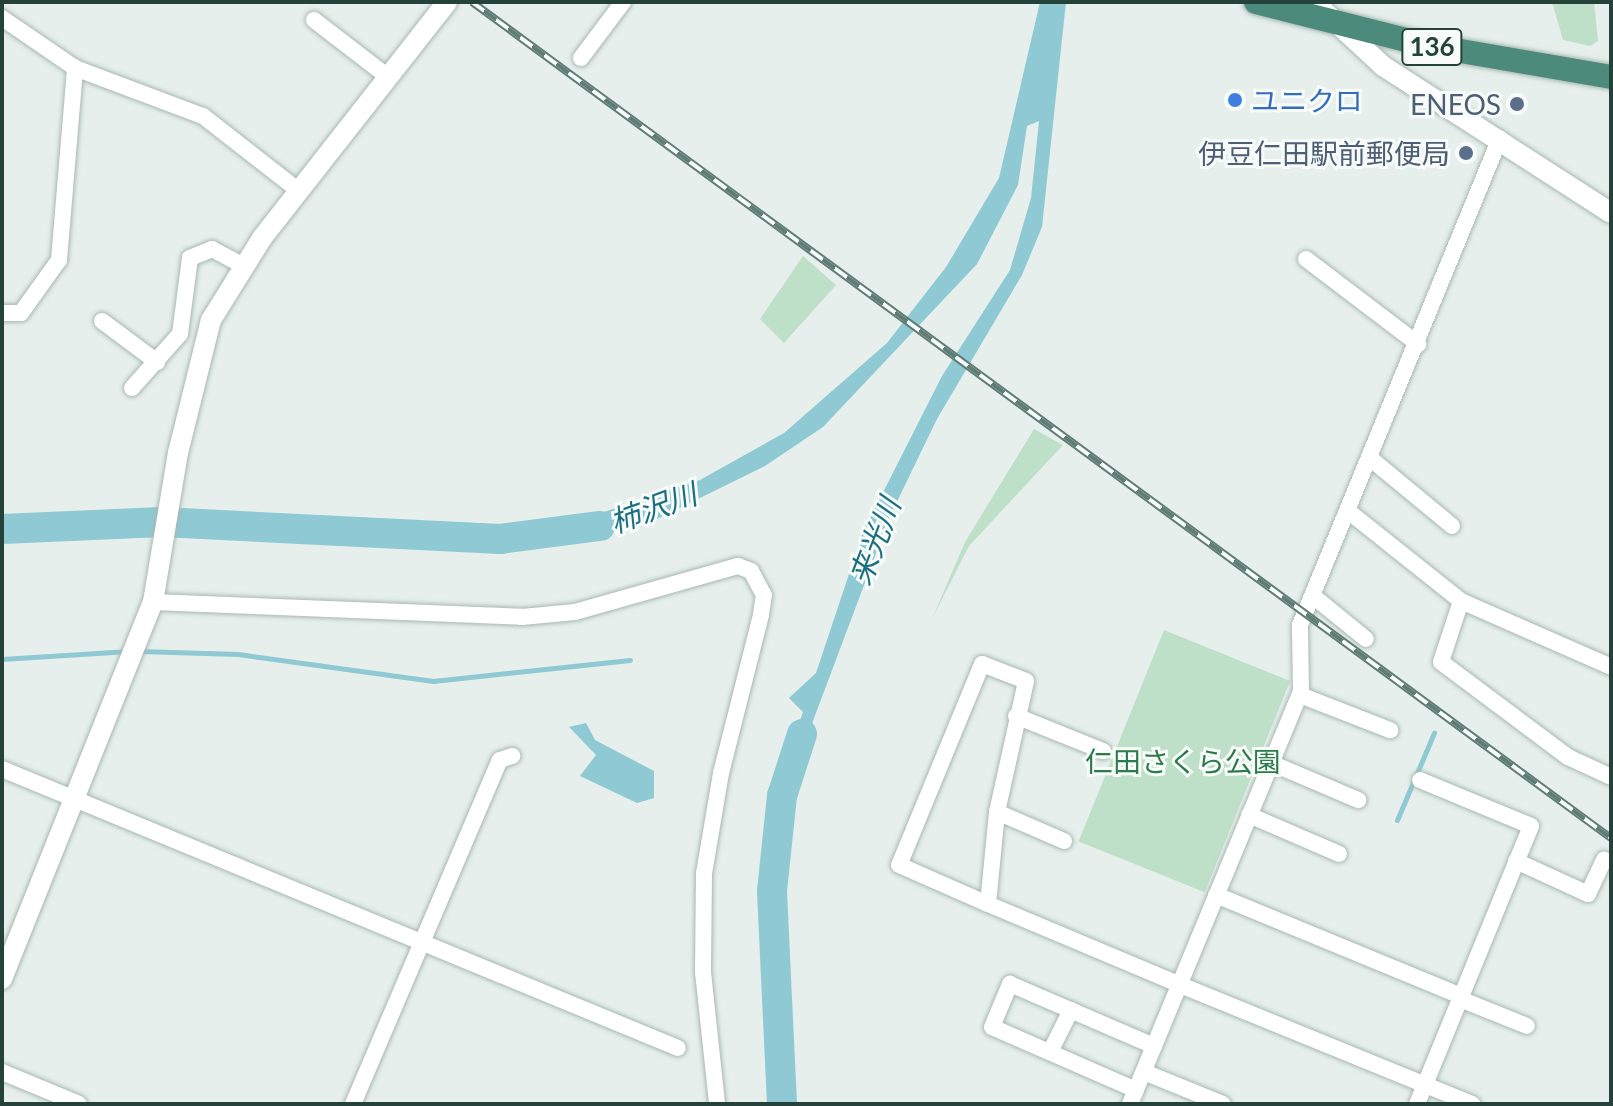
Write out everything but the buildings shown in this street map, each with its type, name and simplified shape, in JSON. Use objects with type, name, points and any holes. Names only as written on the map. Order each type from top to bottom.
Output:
[{"type":"highway","name":"136","points":[[1256,2],[1333,23],[1611,77]]},
{"type":"highway","name":"136","points":[[1312,3],[1611,60]]},
{"type":"street","points":[[581,58],[623,2]]},
{"type":"street","points":[[2,979],[78,800],[155,596],[177,464],[206,333],[242,265],[444,3]]},
{"type":"street","points":[[1312,3],[1383,66],[1500,138],[1611,213]]},
{"type":"street","points":[[2,18],[75,68],[181,104],[299,191]]},
{"type":"street","points":[[314,20],[388,77]]},
{"type":"street","points":[[2,313],[21,313],[59,260],[75,68]]},
{"type":"street","points":[[1154,1046],[1010,984],[992,1027],[1050,1052],[1133,1097],[1300,695],[1305,655],[1300,625],[1371,459],[1500,138]]},
{"type":"street","points":[[132,388],[180,334],[190,258],[212,249],[242,265]]},
{"type":"street","points":[[1306,259],[1418,344]]},
{"type":"street","points":[[102,321],[157,362]]},
{"type":"street","points":[[1371,459],[1452,526]]},
{"type":"street","points":[[1348,511],[1461,601],[1611,667]]},
{"type":"street","points":[[155,596],[522,617],[575,612],[738,566],[751,571],[763,605],[704,874],[703,972],[717,1104]]},
{"type":"street","points":[[1313,596],[1366,639]]},
{"type":"street","points":[[1461,601],[1441,662],[1568,757],[1611,777]]},
{"type":"street","points":[[988,904],[997,812],[1026,681],[982,664],[899,865],[988,904],[1178,984],[1472,1104]]},
{"type":"street","points":[[1300,695],[1390,730]]},
{"type":"street","points":[[1016,716],[1103,751]]},
{"type":"street","points":[[353,1104],[500,760],[512,756]]},
{"type":"street","points":[[1271,763],[1358,800]]},
{"type":"street","points":[[2,769],[419,944],[678,1048]]},
{"type":"street","points":[[1417,1104],[1531,826],[1420,780]]},
{"type":"street","points":[[997,812],[1064,841]]},
{"type":"street","points":[[1249,815],[1339,854]]},
{"type":"street","points":[[1516,861],[1588,894],[1604,860]]},
{"type":"street","points":[[1216,895],[1527,1026]]},
{"type":"street","points":[[1050,1052],[1071,1010]]},
{"type":"street","points":[[2,1072],[79,1104]]},
{"type":"street","points":[[1144,1072],[1223,1104]]},
{"type":"green space","points":[[1552,2],[1594,2],[1598,41],[1590,46],[1563,40]]},
{"type":"green space","points":[[803,256],[836,285],[784,343],[760,319]]},
{"type":"green space","points":[[1034,429],[1063,445],[969,546],[932,619],[965,542]]},
{"type":"green space","name":"仁田さくら公園","points":[[1164,630],[1290,681],[1205,892],[1079,841]]},
{"type":"water","points":[[1040,2],[1066,2],[1042,227],[1022,275],[937,419],[890,516],[793,774],[782,773],[803,712],[789,698],[816,673],[863,532],[942,376],[1010,270],[1031,198],[1039,121],[1027,126],[1018,185],[977,264],[823,427],[765,466],[647,524],[561,542],[559,527],[700,480],[784,433],[887,343],[946,267],[999,178]]},
{"type":"water","points":[[586,723],[595,740],[654,771],[654,798],[637,803],[580,776],[596,755],[569,727]]},
{"type":"waterway","name":"柿沢川","points":[[2,529],[162,522],[500,539],[600,526]]},
{"type":"waterway","points":[[2,659],[129,651]]},
{"type":"waterway","points":[[139,651],[238,654],[433,681],[630,660]]},
{"type":"waterway","points":[[1397,820],[1434,733]]},
{"type":"waterway","name":"来光川","points":[[782,1104],[772,891],[782,796],[802,734]]},
{"type":"railway","points":[[472,2],[1611,838]]},
{"type":"place","name":"ユニクロ","points":[[1235,100]]},
{"type":"place","name":"ENEOS","points":[[1517,104]]},
{"type":"place","name":"伊豆仁田駅前郵便局","points":[[1466,153]]}]
